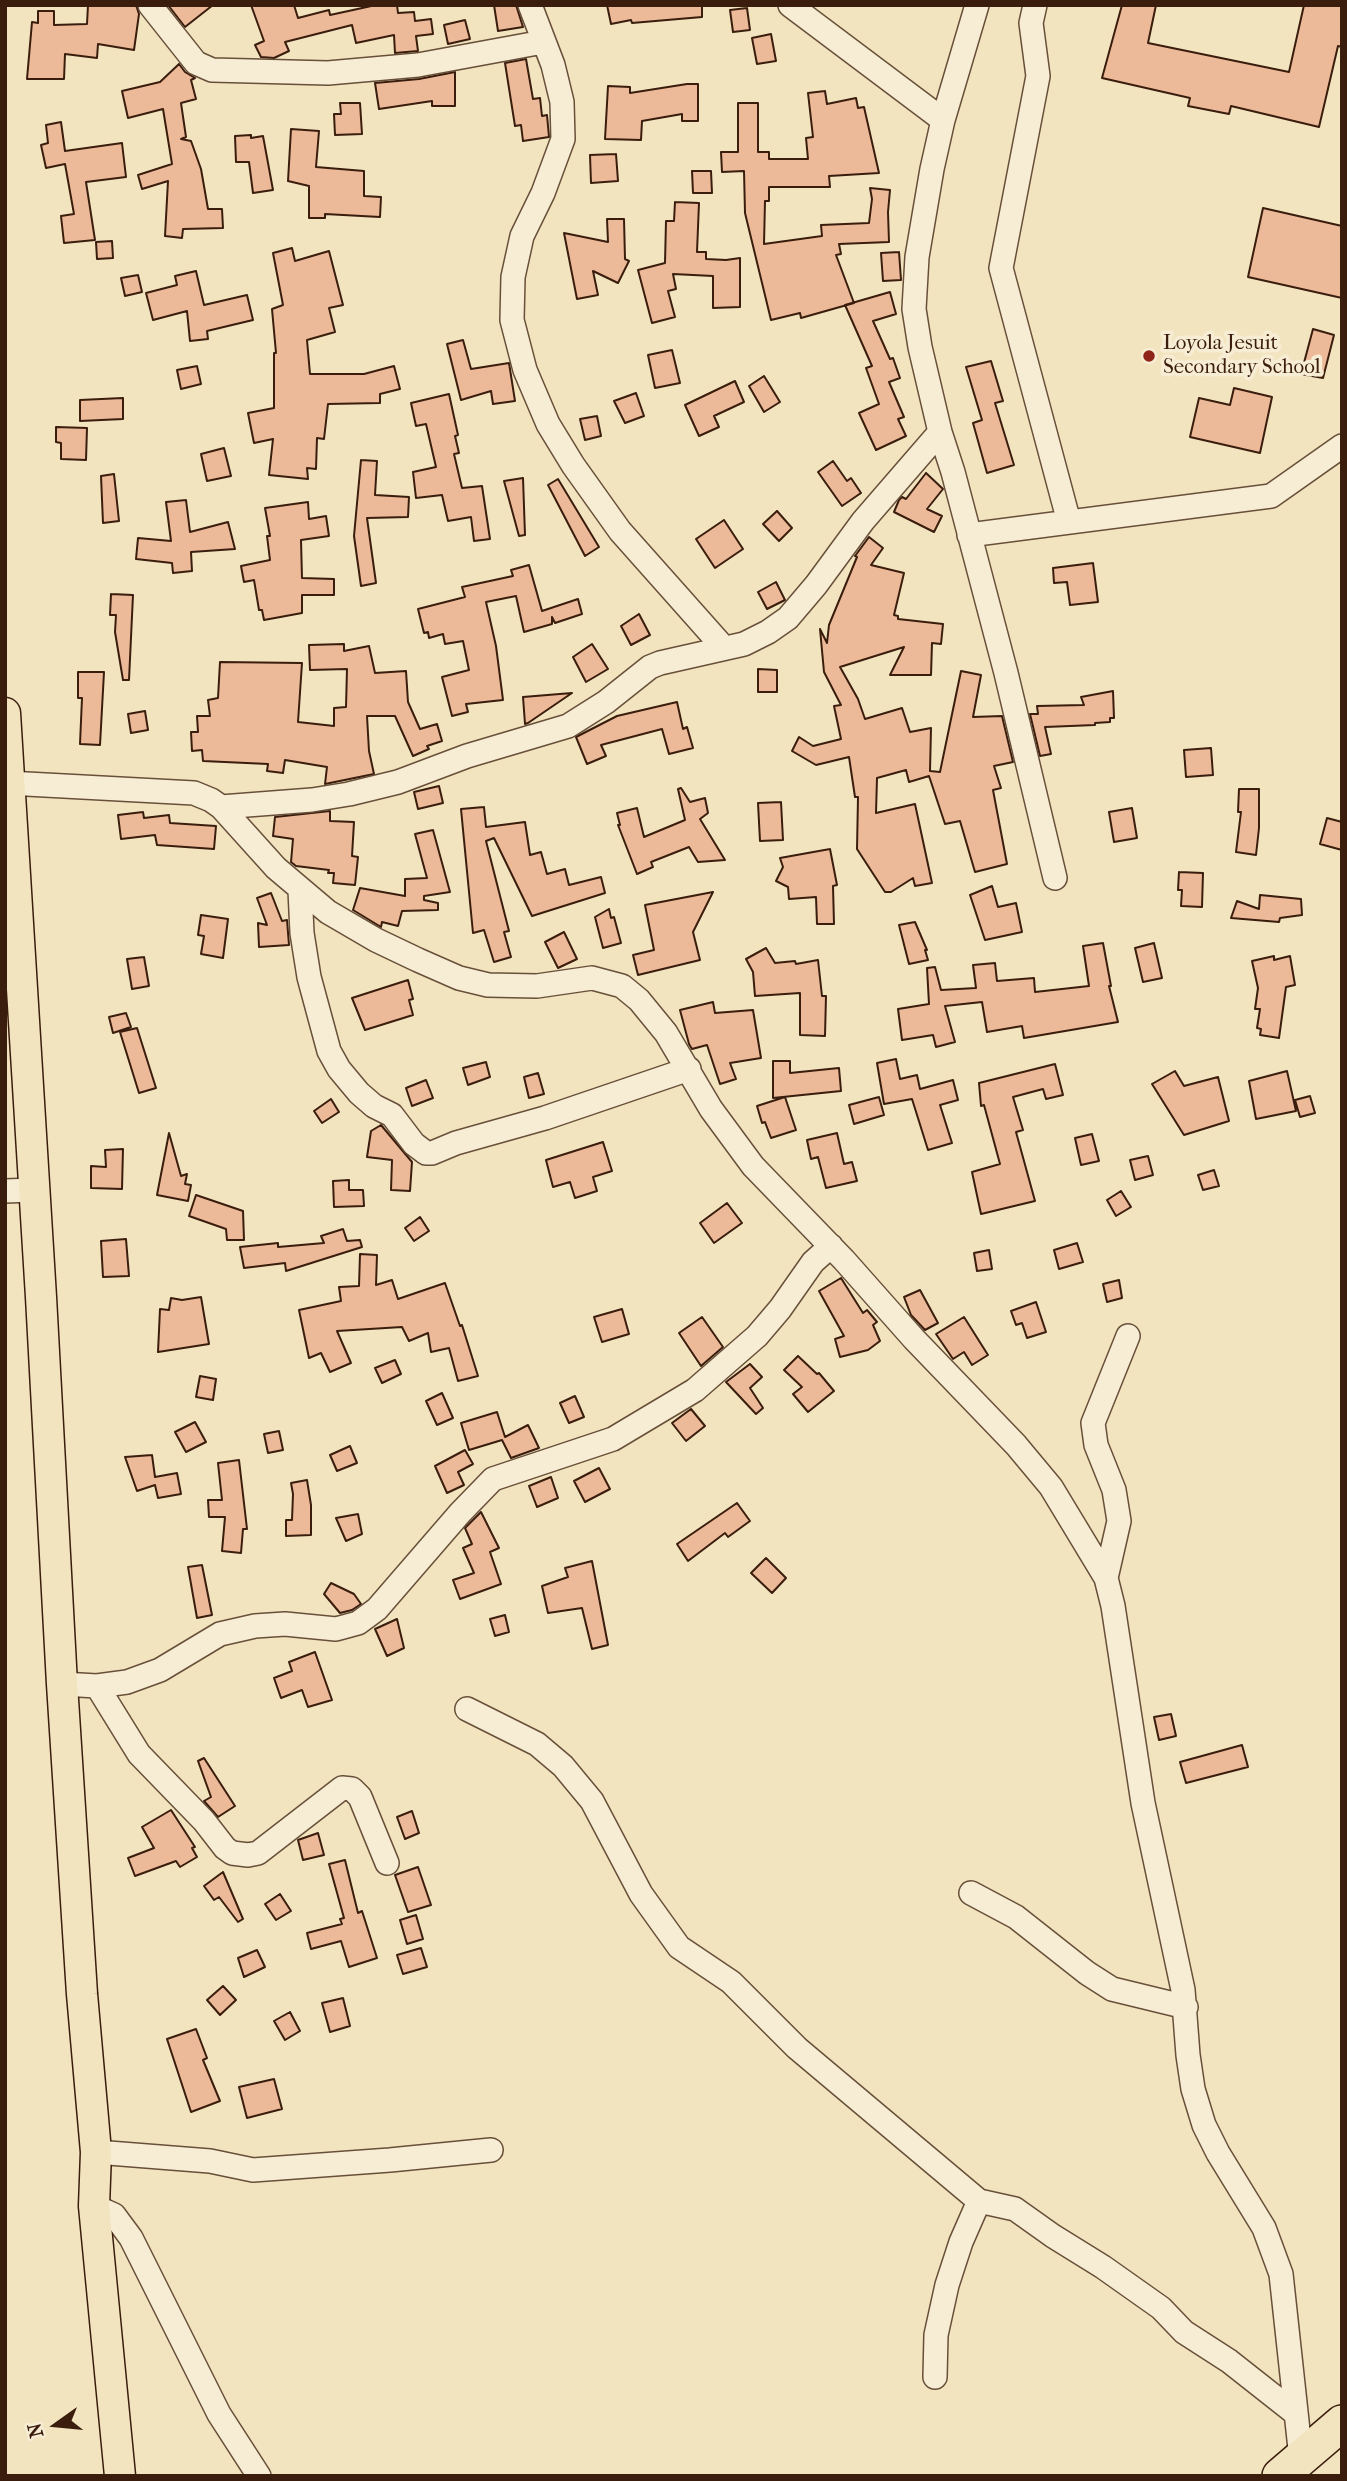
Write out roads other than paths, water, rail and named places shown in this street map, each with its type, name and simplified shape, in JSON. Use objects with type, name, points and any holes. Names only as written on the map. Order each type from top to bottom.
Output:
[{"type":"highway","points":[[1290,2467],[1342,2423]]},
{"type":"main road","points":[[5,713],[20,1190],[62,1684],[82,1994],[96,2152],[94,2206],[120,2476]]},
{"type":"street","points":[[150,5],[196,63],[212,70],[341,72],[418,65],[543,42]]},
{"type":"street","points":[[530,5],[553,65],[562,102],[563,139],[523,236],[513,277],[512,320],[525,370],[548,424],[573,465],[620,531],[723,648]]},
{"type":"street","points":[[790,5],[943,120]]},
{"type":"street","points":[[977,5],[943,120],[932,169],[914,278],[914,309],[940,432],[1006,673],[1055,878]]},
{"type":"street","points":[[1035,5],[1031,23],[1038,76],[1000,268],[1069,522]]},
{"type":"street","points":[[220,807],[312,800],[398,782],[467,756],[568,726],[606,702],[650,667],[756,638],[788,618],[816,585],[863,520],[940,432]]},
{"type":"street","points":[[969,535],[1271,496],[1342,446]]},
{"type":"street","points":[[8,783],[194,793],[220,807],[276,868],[328,912],[376,940],[459,978],[488,985],[508,986],[537,986],[593,978],[622,986],[651,1014],[689,1069],[711,1109],[753,1166],[1016,1444],[1051,1487],[1106,1578],[1113,1606],[1143,1804],[1178,1960],[1186,2007],[1192,2077],[1204,2125],[1264,2228],[1280,2274],[1295,2413],[1290,2467]]},
{"type":"street","points":[[300,890],[302,933],[309,977],[329,1051],[339,1069],[359,1093],[374,1106],[392,1115],[414,1144],[426,1153],[545,1118],[689,1069]]},
{"type":"street","points":[[62,1684],[97,1686],[127,1682],[160,1670],[220,1633],[255,1626],[285,1624],[336,1629],[358,1623],[377,1609],[460,1513],[494,1479],[613,1439],[695,1390],[757,1336],[813,1262],[831,1246]]},
{"type":"street","points":[[1106,1578],[1119,1521],[1114,1490],[1096,1445],[1093,1423],[1128,1336]]},
{"type":"street","points":[[97,1686],[139,1754],[232,1853],[258,1853],[342,1788],[352,1789],[360,1797],[387,1863]]},
{"type":"street","points":[[467,1709],[537,1744],[563,1766],[592,1801],[641,1894],[679,1947],[731,1982],[797,2048],[979,2201],[1015,2208],[1053,2236],[1104,2267],[1161,2308],[1184,2332],[1229,2361],[1295,2413]]},
{"type":"street","points":[[971,1893],[1016,1917],[1087,1973],[1112,1989],[1186,2007]]},
{"type":"street","points":[[96,2152],[210,2161],[253,2170],[491,2150]]},
{"type":"street","points":[[935,2377],[936,2335],[947,2285],[961,2242],[979,2201]]},
{"type":"street","points":[[94,2206],[114,2215],[131,2238],[219,2414],[259,2476]]},
{"type":"place","name":"Loyola Jesuit Secondary School","points":[[1149,356]]}]
